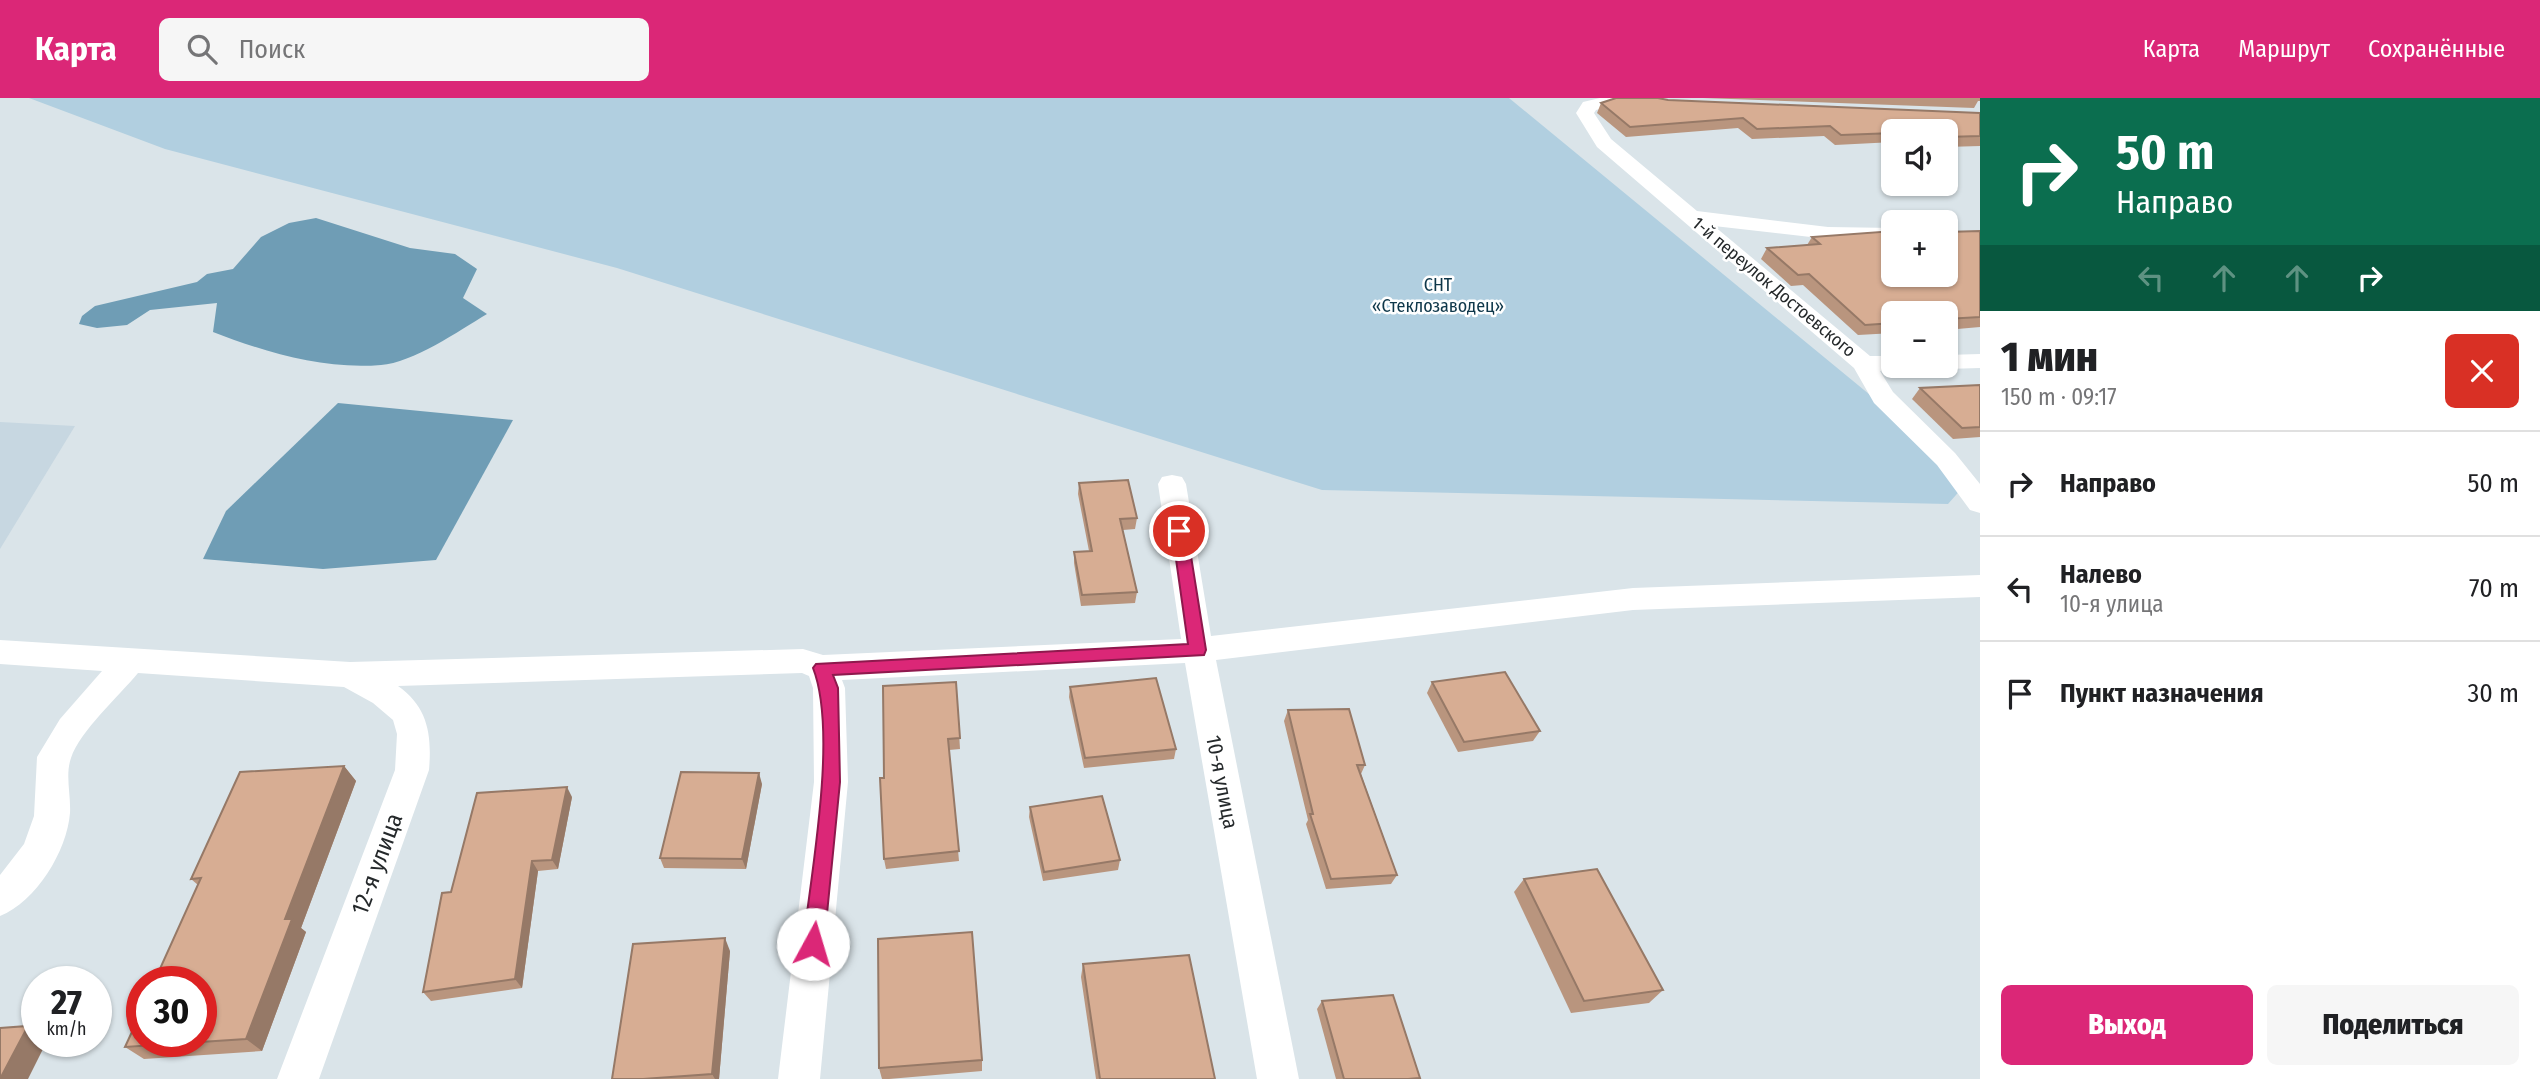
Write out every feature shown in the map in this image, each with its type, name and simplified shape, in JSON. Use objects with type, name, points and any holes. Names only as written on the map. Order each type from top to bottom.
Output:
[{"type":"street","name":"1-й переулок Достоевского","points":[[1622,98],[1589,106],[1585,113],[1604,143],[1864,364],[1883,397],[1946,459],[1980,503]]},
{"type":"street","points":[[1691,217],[1828,233],[1881,234]]},
{"type":"street","points":[[1958,362],[1980,361]]},
{"type":"street","points":[[1864,364],[1881,363]]},
{"type":"street","name":"10-я улица","points":[[1172,484],[1198,650],[1278,1079]]},
{"type":"street","points":[[0,652],[350,675],[803,661],[822,668],[1198,650],[1633,599],[1980,586]]},
{"type":"street","points":[[0,900],[33,860],[50,830],[53,804],[50,775],[57,750],[129,662]]},
{"type":"street","points":[[799,1079],[831,782],[829,688],[822,668]]},
{"type":"street","name":"12-я улица","points":[[298,1079],[412,770],[416,746],[414,724],[396,699],[350,675]]},
{"type":"shaded area","points":[[316,218],[410,248],[455,254],[477,269],[463,298],[487,314],[407,359],[381,365],[359,366],[295,358],[213,332],[217,303],[150,310],[127,325],[97,328],[79,324],[82,316],[95,306],[197,282],[207,274],[233,269],[261,237],[289,223]]},
{"type":"shaded area","points":[[338,403],[513,420],[436,560],[323,569],[203,559],[226,511]]},
{"type":"shaded area","points":[[0,422],[75,426],[0,549]]},
{"type":"green space","name":"СНТ «Стеклозаводец»","points":[[29,98],[1509,98],[1971,478],[1948,504],[1322,490],[617,268],[165,149]]},
{"type":"building","points":[[1616,98],[1658,98],[1980,113],[1980,136],[1958,137],[1958,119],[1881,119],[1881,133],[1841,135],[1830,126],[1757,129],[1743,118],[1630,127],[1601,103]]},
{"type":"building","points":[[1980,231],[1980,317],[1958,318],[1958,301],[1881,301],[1881,324],[1865,325],[1809,274],[1798,275],[1767,248],[1820,244],[1812,237],[1881,232],[1881,287],[1958,287],[1958,232]]},
{"type":"building","points":[[1980,385],[1980,427],[1962,428],[1920,388]]},
{"type":"building","points":[[1128,480],[1137,518],[1120,519],[1137,592],[1082,595],[1074,552],[1092,551],[1079,483]]},
{"type":"building","points":[[1505,672],[1540,731],[1464,742],[1432,682]]},
{"type":"building","points":[[1156,678],[1176,749],[1085,758],[1070,687]]},
{"type":"building","points":[[956,682],[960,738],[948,739],[959,851],[884,859],[880,778],[884,778],[883,686]]},
{"type":"building","points":[[1349,709],[1365,765],[1357,765],[1397,875],[1331,879],[1310,814],[1313,814],[1288,710]]},
{"type":"building","points":[[344,766],[285,919],[292,919],[246,1039],[217,1041],[217,966],[161,966],[201,878],[191,879],[240,772]]},
{"type":"building","points":[[681,772],[759,773],[742,859],[660,858]]},
{"type":"building","points":[[567,787],[552,860],[532,861],[515,979],[423,992],[442,893],[451,892],[477,793]]},
{"type":"building","points":[[1102,796],[1120,860],[1044,872],[1030,807]]},
{"type":"building","points":[[1597,869],[1663,990],[1584,1001],[1524,879]]},
{"type":"building","points":[[972,932],[982,1060],[879,1068],[878,939]]},
{"type":"building","points":[[725,938],[712,1074],[612,1079],[633,944]]},
{"type":"building","points":[[1189,955],[1215,1079],[1100,1079],[1083,964]]},
{"type":"building","points":[[1393,995],[1420,1078],[1344,1079],[1322,1001]]},
{"type":"building","points":[[21,1026],[21,1039],[0,1079],[0,1028]]},
{"type":"route","points":[[813,944],[831,782],[829,688],[822,668],[1198,650],[1179,531]]}]
